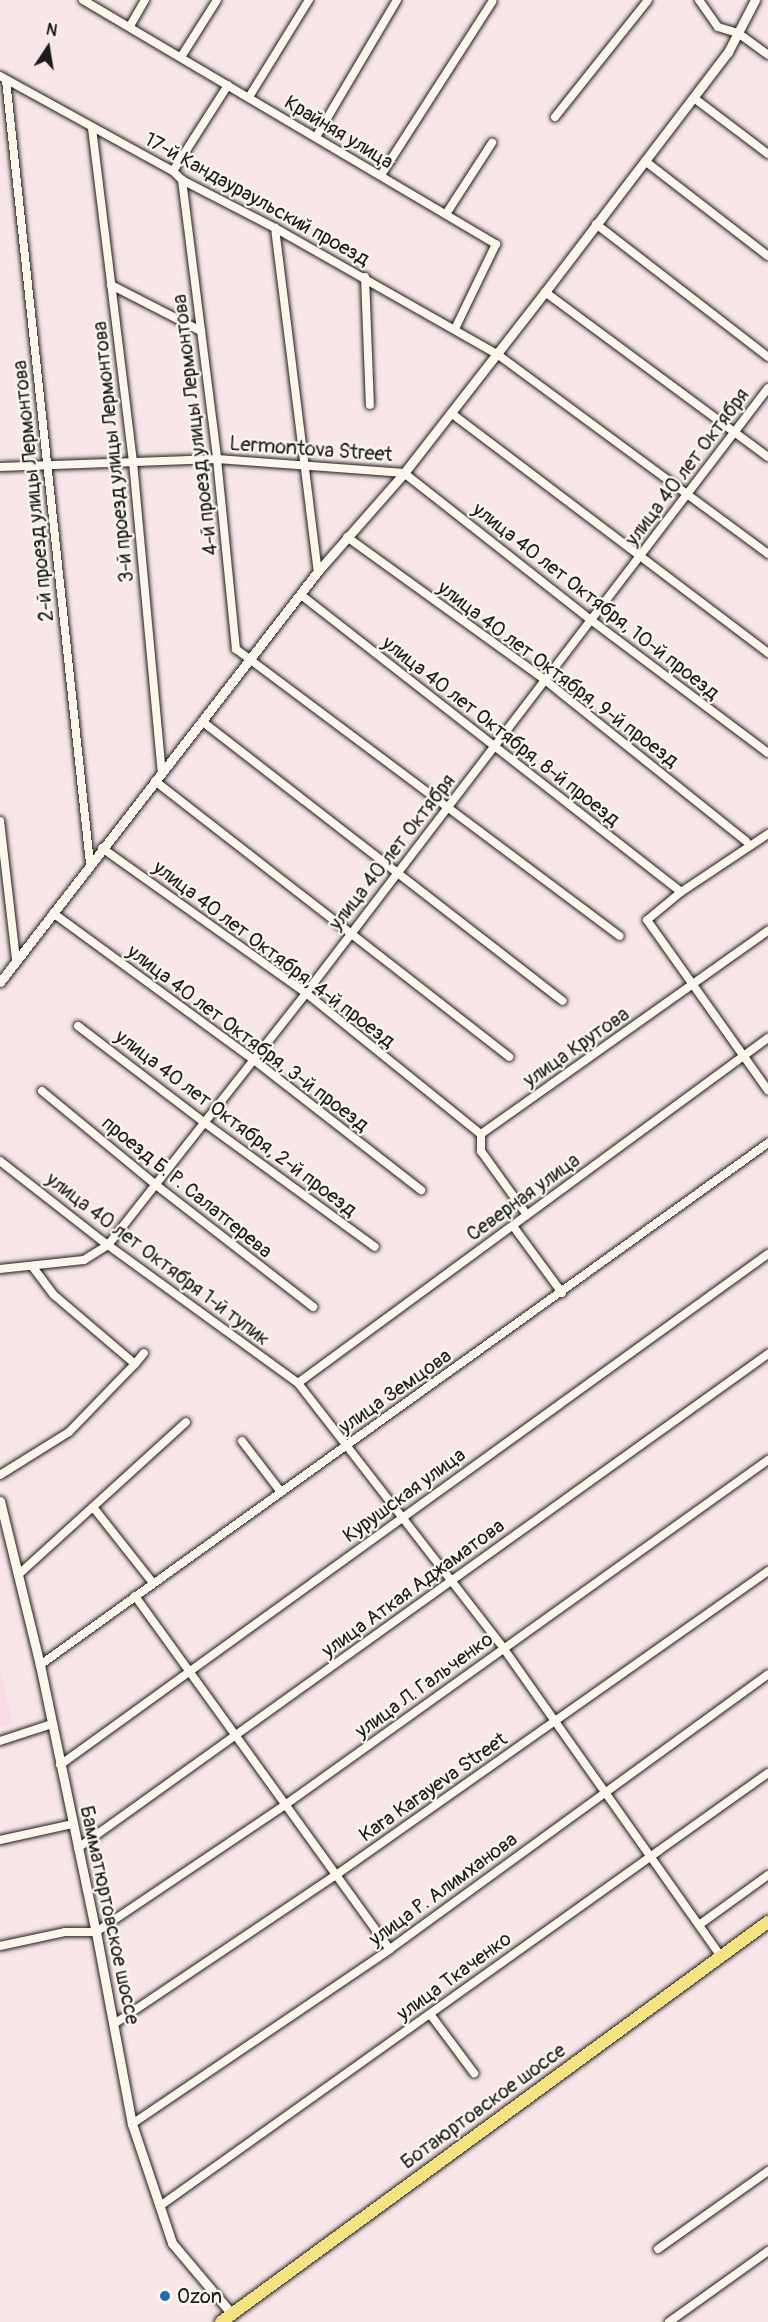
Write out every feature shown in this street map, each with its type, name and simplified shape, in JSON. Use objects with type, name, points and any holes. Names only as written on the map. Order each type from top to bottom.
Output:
[{"type":"main road","name":"Ботаюртовское шоссе","points":[[220,2322],[768,1923]]},
{"type":"street","name":"Крайняя улица","points":[[83,0],[496,244],[455,330]]},
{"type":"street","points":[[130,26],[145,0]]},
{"type":"street","points":[[181,57],[217,0]]},
{"type":"street","points":[[249,97],[309,0]]},
{"type":"street","points":[[316,137],[397,0]]},
{"type":"street","points":[[555,117],[648,0]]},
{"type":"street","points":[[699,0],[718,27],[738,33],[768,55]]},
{"type":"street","points":[[0,982],[318,571],[404,473],[694,98],[728,52],[755,0]]},
{"type":"street","points":[[381,175],[492,2]]},
{"type":"street","name":"17-й Кандаураульский проезд","points":[[3,78],[497,354],[768,554]]},
{"type":"street","name":"2-й проезд улицы Лермонтова","points":[[3,78],[90,863]]},
{"type":"street","points":[[173,171],[228,85]]},
{"type":"street","points":[[694,98],[768,154]]},
{"type":"street","name":"3-й проезд улицы Лермонтова","points":[[92,128],[133,462],[158,778]]},
{"type":"street","points":[[446,214],[492,143]]},
{"type":"street","points":[[645,161],[768,256]]},
{"type":"street","name":"4-й проезд улицы Лермонтова","points":[[182,180],[217,459],[236,649],[249,661]]},
{"type":"street","points":[[596,224],[768,357]]},
{"type":"street","points":[[275,228],[318,571]]},
{"type":"street","points":[[364,278],[370,405]]},
{"type":"street","points":[[111,285],[201,331]]},
{"type":"street","points":[[544,292],[768,457]]},
{"type":"street","name":"улица 40 лет Октября","points":[[0,1269],[84,1260],[108,1245],[306,993],[350,932],[768,388]]},
{"type":"street","points":[[451,413],[768,653]]},
{"type":"street","name":"Lermontova Street","points":[[0,467],[217,459],[404,473]]},
{"type":"street","name":"улица 40 лет Октября, 10-й проезд","points":[[404,473],[591,620],[768,753]]},
{"type":"street","name":"улица 40 лет Октября, 9-й проезд","points":[[347,537],[545,680],[746,840]]},
{"type":"street","name":"улица 40 лет Октября, 8-й проезд","points":[[301,595],[493,748],[681,892]]},
{"type":"street","points":[[249,661],[449,806],[620,936]]},
{"type":"street","points":[[203,722],[562,1001]]},
{"type":"street","points":[[158,778],[509,1057]]},
{"type":"street","points":[[0,821],[3,877],[16,960]]},
{"type":"street","points":[[768,834],[681,892],[647,920],[768,1090]]},
{"type":"street","name":"улица 40 лет Октября, 4-й проезд","points":[[102,848],[306,993],[481,1134]]},
{"type":"street","name":"улица 40 лет Октября, 3-й проезд","points":[[53,913],[254,1060],[421,1190]]},
{"type":"street","name":"улица Крутова","points":[[481,1134],[768,931]]},
{"type":"street","name":"улица 40 лет Октября, 2-й проезд","points":[[78,1026],[205,1123],[375,1247]]},
{"type":"street","name":"Северная улица","points":[[298,1383],[768,1038]]},
{"type":"street","name":"проезд Б. Р. Салатгерева","points":[[42,1090],[156,1185],[313,1307]]},
{"type":"street","points":[[481,1134],[481,1151],[527,1215]]},
{"type":"street","name":"улица Земцова","points":[[40,1665],[562,1293],[768,1143]]},
{"type":"street","name":"улица 40 лет Октября 1-й тупик","points":[[0,1161],[108,1245],[298,1383],[504,1648],[721,1957]]},
{"type":"street","points":[[513,1226],[562,1293]]},
{"type":"street","name":"Курушская улица","points":[[60,1765],[768,1254]]},
{"type":"street","points":[[32,1266],[54,1295],[135,1364]]},
{"type":"street","points":[[0,1475],[69,1432],[144,1353]]},
{"type":"street","name":"улица Аткая Аджаматова","points":[[78,1848],[768,1354]]},
{"type":"street","points":[[18,1575],[186,1422]]},
{"type":"street","points":[[242,1441],[281,1492]]},
{"type":"street","name":"улица Л. Гальченко","points":[[96,1932],[285,1805],[768,1460]]},
{"type":"street","name":"Бамматюртовское шоссе","points":[[0,1501],[40,1665],[96,1932],[132,2124],[172,2243],[232,2314]]},
{"type":"street","points":[[93,1507],[153,1583]]},
{"type":"street","name":"Kara Karayeva Street","points":[[114,2024],[336,1875],[768,1571]]},
{"type":"street","points":[[135,1596],[390,1949]]},
{"type":"street","name":"улица Р. Алимханова","points":[[132,2124],[390,1949],[768,1674]]},
{"type":"street","points":[[0,1741],[52,1724]]},
{"type":"street","name":"улица Ткаченко","points":[[160,2206],[768,1773]]},
{"type":"street","points":[[0,1840],[73,1824]]},
{"type":"street","points":[[699,1925],[768,1875]]},
{"type":"street","points":[[0,1946],[64,1932],[96,1932]]},
{"type":"street","points":[[430,2014],[474,2073]]},
{"type":"street","points":[[658,2249],[768,2171]]},
{"type":"street","points":[[669,2322],[768,2251]]},
{"type":"shaded area","points":[[0,1670],[13,1723],[0,1727]]},
{"type":"place","name":"Ozon","points":[[165,2296]]}]
